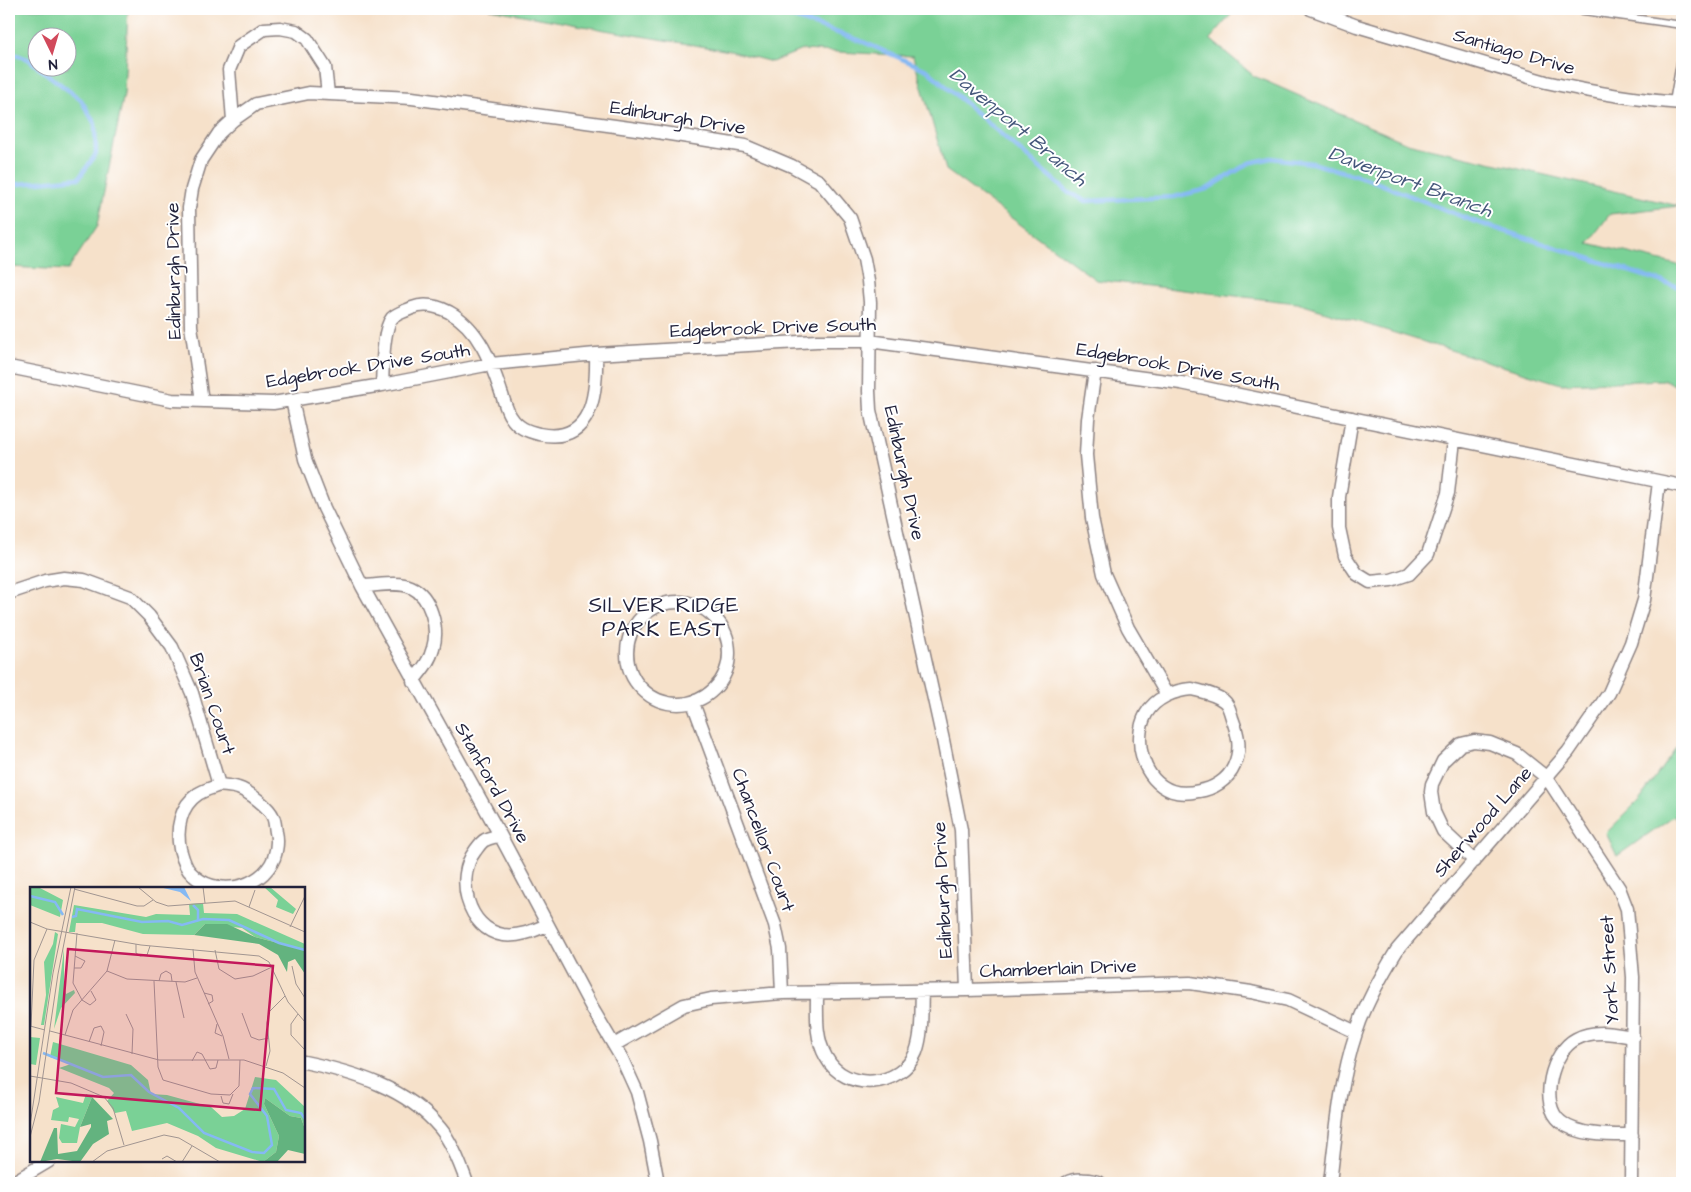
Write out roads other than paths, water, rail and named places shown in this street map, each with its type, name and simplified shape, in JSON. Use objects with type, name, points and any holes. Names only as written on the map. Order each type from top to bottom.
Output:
[{"type":"street","name":"Santiago Drive","points":[[1311,9],[1357,26],[1546,82],[1615,96],[1678,102]]},
{"type":"street","points":[[232,120],[229,70],[238,46],[264,29],[280,28],[296,31],[307,39],[325,67],[328,94]]},
{"type":"street","name":"Edinburgh Drive","points":[[202,401],[192,326],[189,208],[192,189],[201,160],[219,133],[232,120],[256,104],[309,93],[412,98],[650,130],[745,146],[792,166],[819,181],[850,218],[864,259],[868,281],[868,390],[870,410],[944,740],[961,830],[967,990]]},
{"type":"street","points":[[382,385],[385,337],[392,319],[402,312],[421,305],[440,307],[457,316],[474,332],[491,364],[510,417],[518,426],[526,431],[549,436],[558,435],[580,425],[589,413],[597,382],[596,354]]},
{"type":"street","name":"Edgebrook Drive South","points":[[9,367],[172,400],[273,403],[491,364],[596,354],[817,341],[869,341],[1181,383],[1682,486]]},
{"type":"street","points":[[1095,371],[1088,419],[1086,455],[1092,518],[1104,574],[1128,628],[1167,696]]},
{"type":"street","name":"Stanford Drive","points":[[292,400],[306,460],[324,508],[362,586],[500,836],[592,1008],[622,1059],[637,1092],[650,1141],[658,1183]]},
{"type":"street","points":[[1352,418],[1339,497],[1339,528],[1345,556],[1357,574],[1370,582],[1391,580],[1409,574],[1428,554],[1448,493],[1454,440]]},
{"type":"street","name":"Sherwood Lane","points":[[1330,1183],[1339,1099],[1356,1032],[1379,978],[1397,950],[1475,862],[1568,752],[1609,693],[1631,642],[1644,600],[1659,482]]},
{"type":"street","name":"Brian Court","points":[[9,592],[45,581],[64,578],[84,580],[130,598],[149,616],[172,647],[192,693],[219,785]]},
{"type":"street","points":[[362,586],[397,585],[411,587],[420,593],[428,604],[435,635],[434,648],[426,665],[414,680]]},
{"type":"street","points":[[680,602],[696,605],[710,613],[720,624],[728,639],[728,662],[719,684],[707,696],[693,703],[675,705],[658,701],[642,691],[632,677],[626,660],[627,642],[634,626],[646,612],[662,604],[680,602]]},
{"type":"street","points":[[1192,689],[1209,693],[1228,706],[1238,734],[1237,760],[1233,769],[1218,785],[1210,790],[1185,793],[1172,791],[1152,778],[1146,768],[1141,748],[1140,732],[1146,713],[1159,700],[1167,696],[1181,690],[1192,689]]},
{"type":"street","name":"Chancellor Court","points":[[693,703],[775,925],[780,949],[782,993]]},
{"type":"street","name":"York Street","points":[[1475,862],[1443,831],[1434,812],[1431,792],[1432,784],[1443,761],[1461,744],[1474,741],[1490,743],[1517,754],[1547,778],[1619,888],[1627,909],[1634,977],[1632,1183]]},
{"type":"street","name":"Brian Court","points":[[216,887],[210,886],[190,873],[182,857],[178,827],[185,808],[198,795],[219,785],[239,788],[264,805],[273,816],[278,840],[271,864],[256,880],[245,885],[230,887]]},
{"type":"street","points":[[500,836],[484,840],[472,856],[467,867],[466,894],[474,917],[490,930],[503,935],[528,934],[548,925]]},
{"type":"street","name":"Chamberlain Drive","points":[[614,1045],[684,1006],[711,999],[782,993],[817,994],[1190,983],[1251,992],[1288,1000],[1356,1032]]},
{"type":"street","points":[[817,994],[819,1037],[826,1059],[838,1072],[854,1080],[865,1082],[887,1079],[895,1075],[911,1060],[919,1041],[922,991]]},
{"type":"street","points":[[1632,1135],[1599,1134],[1576,1129],[1562,1123],[1553,1114],[1550,1101],[1551,1073],[1564,1048],[1576,1039],[1591,1034],[1604,1033],[1633,1037]]},
{"type":"street","points":[[305,1062],[359,1076],[392,1091],[420,1107],[441,1129],[460,1164],[467,1183]]},
{"type":"street","points":[[12,1183],[47,1162]]},
{"type":"street","points":[[1066,1183],[1070,1181],[1095,1181],[1100,1183]]},
{"type":"lane","points":[[1570,9],[1682,25]]},
{"type":"lane","points":[[1678,102],[1682,52]]},
{"type":"waterway","name":"Davenport Branch","points":[[768,9],[861,41],[927,70],[1069,193],[1086,201],[1174,197],[1207,189],[1249,163],[1271,158],[1312,163],[1368,179],[1473,221],[1682,288]]},
{"type":"waterway","name":"Davenport Branch","points":[[9,52],[28,59]]},
{"type":"waterway","name":"Davenport Branch","points":[[9,185],[79,178],[96,154],[95,124],[81,100],[52,78]]},
{"type":"district","name":"SILVER RIDGE PARK EAST","points":[[664,617]]}]
